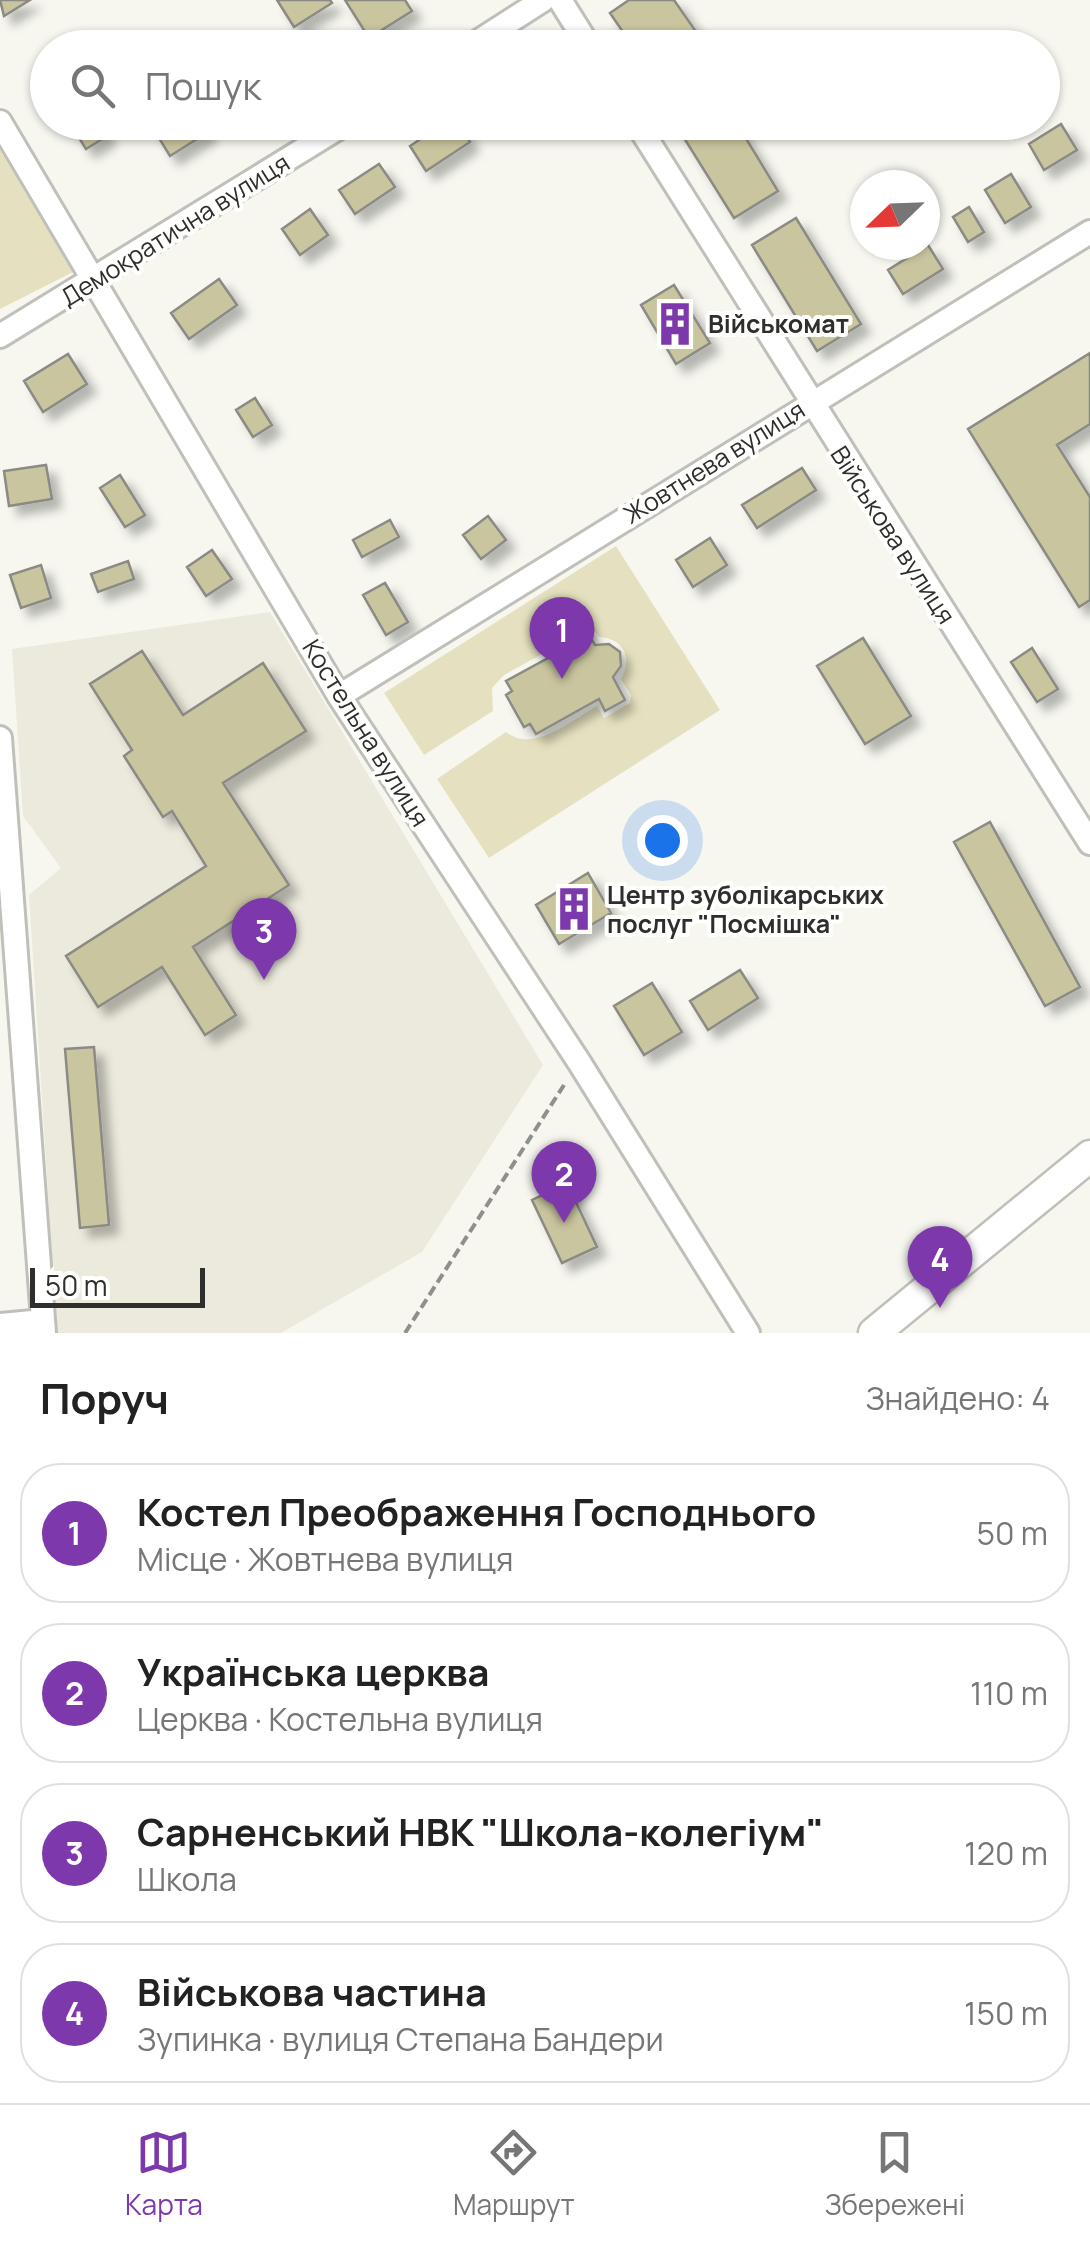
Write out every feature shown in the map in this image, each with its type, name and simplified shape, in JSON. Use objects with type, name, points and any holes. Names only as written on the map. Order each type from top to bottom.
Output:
[{"type":"main road","points":[[874,1333],[1090,1156]]},
{"type":"street","points":[[496,30],[543,0]]},
{"type":"street","points":[[560,0],[579,30]]},
{"type":"street","name":"Костельна вулиця","points":[[0,122],[339,696],[579,1062],[748,1333]]},
{"type":"street","name":"Демократична вулиця","points":[[0,336],[96,281],[319,140]]},
{"type":"street","name":"Військова вулиця","points":[[647,140],[809,403],[1090,843]]},
{"type":"street","name":"Жовтнева вулиця","points":[[339,696],[1090,232]]},
{"type":"street","points":[[0,738],[44,1327],[0,1325]]},
{"type":"street","points":[[0,1072],[25,1072]]},
{"type":"path","points":[[405,1333],[579,1062]]},
{"type":"shaded area","points":[[0,144],[73,272],[0,309]]},
{"type":"shaded area","points":[[616,546],[720,710],[489,858],[437,779],[506,732],[517,738],[540,737],[597,706],[604,718],[630,703],[631,695],[621,679],[626,663],[624,650],[615,641],[599,637],[582,616],[555,631],[562,643],[504,675],[492,688],[493,711],[424,755],[384,693]]},
{"type":"shaded area","points":[[270,612],[543,1065],[422,1252],[281,1333],[57,1333],[29,895],[61,868],[23,816],[12,649]]},
{"type":"building","points":[[0,0],[30,0],[4,16]]},
{"type":"building","points":[[277,0],[330,0],[332,3],[294,27]]},
{"type":"building","points":[[345,0],[405,0],[412,11],[382,30],[364,30]]},
{"type":"building","points":[[629,0],[674,0],[695,30],[622,30],[610,13]]},
{"type":"building","points":[[1060,125],[1077,150],[1044,170],[1029,144],[1035,140],[1060,140]]},
{"type":"building","points":[[80,140],[101,140],[86,149]]},
{"type":"building","points":[[160,140],[195,140],[170,156]]},
{"type":"building","points":[[419,140],[470,142],[426,171],[410,146]]},
{"type":"building","points":[[685,140],[747,140],[778,191],[734,218]]},
{"type":"building","points":[[379,164],[395,187],[355,214],[339,190]]},
{"type":"building","points":[[1011,174],[1031,207],[1005,223],[985,190]]},
{"type":"building","points":[[969,207],[984,232],[968,242],[953,217]]},
{"type":"building","points":[[310,209],[328,235],[300,255],[282,229]]},
{"type":"building","points":[[796,218],[861,324],[817,351],[752,245]]},
{"type":"building","points":[[904,260],[937,260],[943,269],[903,294],[888,270]]},
{"type":"building","points":[[219,279],[237,305],[189,339],[171,313]]},
{"type":"building","name":"Військомат","points":[[674,285],[710,343],[676,364],[641,305]]},
{"type":"building","points":[[1090,353],[1090,424],[1057,445],[1090,497],[1090,600],[1079,607],[968,429]]},
{"type":"building","points":[[68,354],[87,384],[43,412],[24,381]]},
{"type":"building","points":[[255,398],[272,425],[253,437],[236,410]]},
{"type":"building","points":[[46,465],[52,499],[9,506],[4,471]]},
{"type":"building","points":[[802,468],[816,490],[757,528],[742,505]]},
{"type":"building","points":[[120,475],[145,515],[125,527],[100,488]]},
{"type":"building","points":[[488,516],[506,540],[481,559],[463,535]]},
{"type":"building","points":[[390,520],[399,537],[362,557],[353,540]]},
{"type":"building","points":[[710,538],[727,565],[693,587],[676,560]]},
{"type":"building","points":[[212,550],[232,579],[206,596],[187,567]]},
{"type":"building","points":[[128,561],[134,579],[98,592],[91,574]]},
{"type":"building","points":[[41,565],[51,598],[21,608],[10,575]]},
{"type":"building","points":[[385,583],[408,622],[386,635],[363,595]]},
{"type":"building","points":[[582,622],[595,645],[609,644],[620,652],[621,666],[613,677],[625,700],[605,711],[599,699],[536,734],[530,724],[524,727],[506,695],[512,691],[506,681],[570,646],[563,633]]},
{"type":"building","points":[[863,638],[911,716],[865,744],[817,666]]},
{"type":"building","points":[[1032,648],[1058,689],[1037,702],[1011,662]]},
{"type":"building","points":[[142,651],[183,715],[263,663],[306,731],[223,783],[289,885],[193,947],[236,1015],[205,1035],[162,967],[98,1007],[66,956],[206,866],[172,811],[163,817],[124,756],[132,750],[90,684]]},
{"type":"building","points":[[990,822],[1080,987],[1045,1006],[954,842]]},
{"type":"building","name":"Центр зуболікарських послуг \"Посмішка\"","points":[[588,873],[611,913],[559,944],[536,905]]},
{"type":"building","points":[[740,970],[758,998],[708,1030],[690,1001]]},
{"type":"building","points":[[652,983],[682,1032],[644,1055],[614,1006]]},
{"type":"building","points":[[94,1047],[109,1225],[80,1228],[65,1049]]},
{"type":"building","points":[[567,1183],[597,1247],[562,1263],[532,1200]]},
{"type":"place","name":"Військомат","points":[[675,324]]},
{"type":"place","name":"Костел Преображення Господнього","points":[[562,679]]},
{"type":"place","name":"Центр зуболікарських послуг \"Посмішка\"","points":[[574,909]]},
{"type":"place","name":"Сарненський НВК \"Школа-колегіум\"","points":[[264,980]]},
{"type":"place","name":"Українська церква","points":[[564,1223]]},
{"type":"place","name":"Військова частина","points":[[940,1308]]}]
